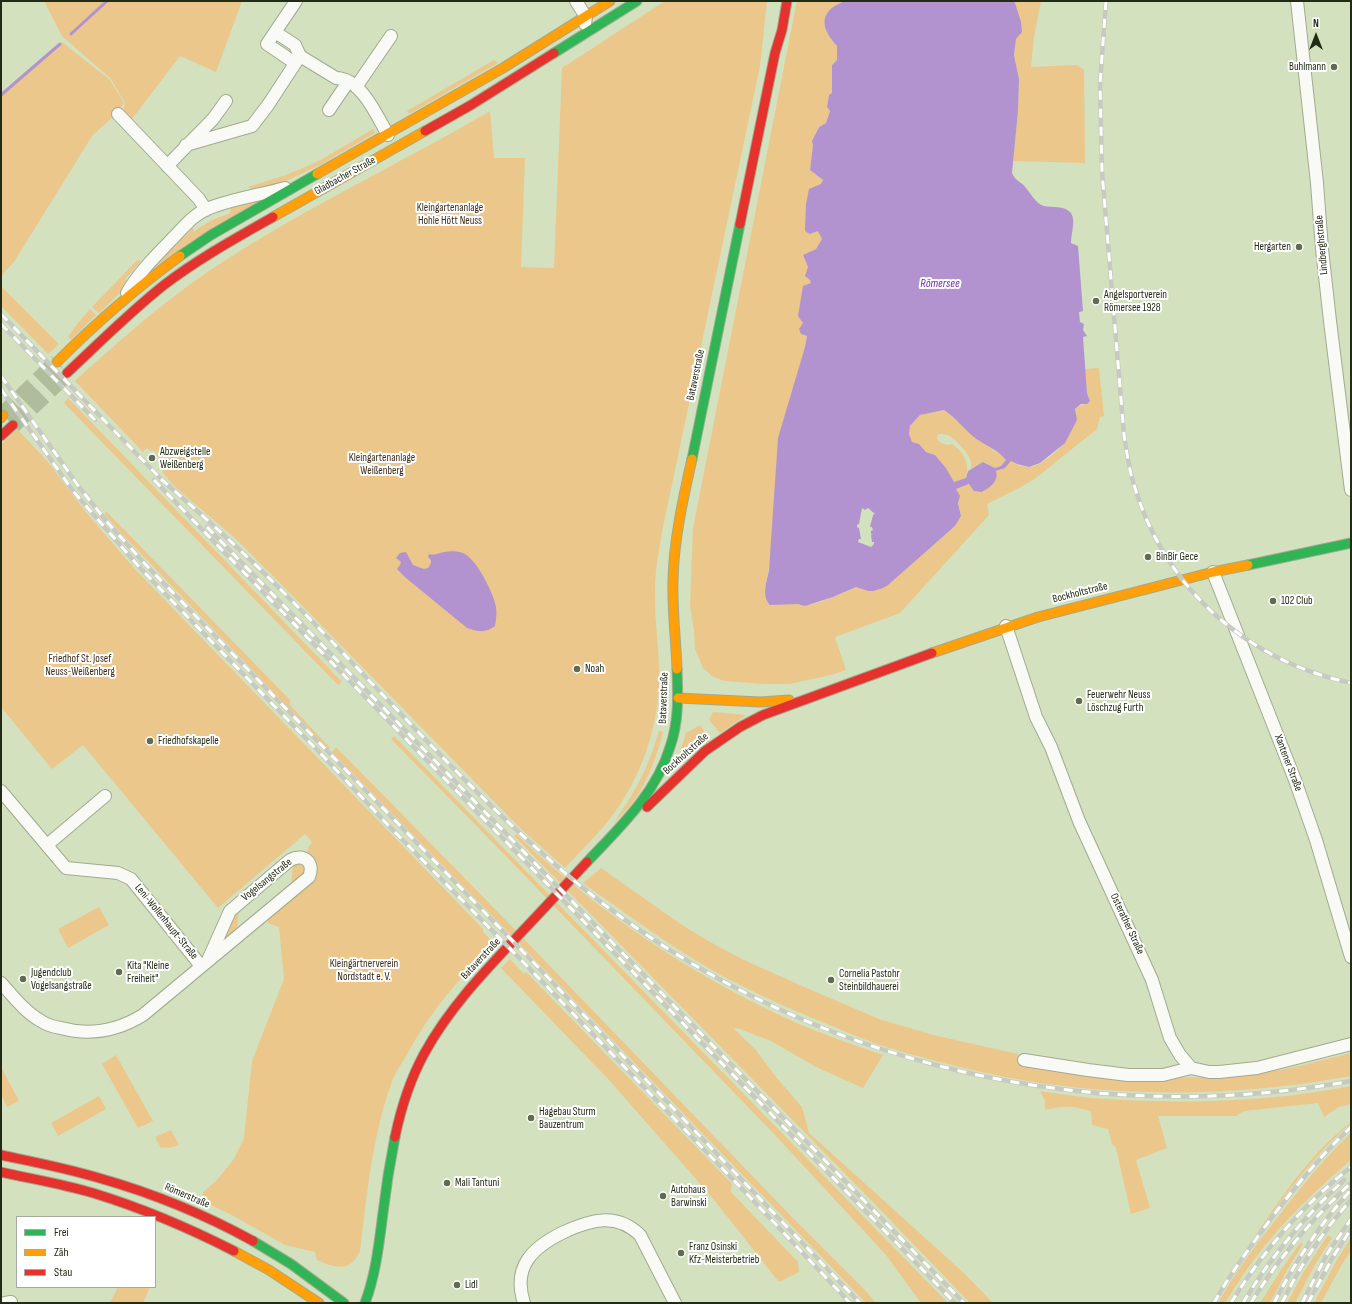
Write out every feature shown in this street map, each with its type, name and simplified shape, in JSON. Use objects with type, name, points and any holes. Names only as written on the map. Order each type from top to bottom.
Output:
[{"type":"street","points":[[296,1],[267,44],[336,78],[342,78],[362,92],[388,135]]},
{"type":"street","points":[[558,52],[579,34],[585,26],[586,17],[576,1]]},
{"type":"street","name":"Gladbacher Straße","points":[[56,362],[125,297],[174,260],[211,235],[503,68],[610,1]]},
{"type":"street","name":"Gladbacher Straße","points":[[68,373],[141,304],[196,263],[233,240],[471,105],[558,52],[637,1]]},
{"type":"street","name":"Bataverstraße","points":[[364,1303],[369,1291],[375,1266],[396,1129],[411,1080],[424,1052],[444,1020],[467,991],[618,829],[652,786],[664,765],[671,746],[675,729],[678,698],[672,590],[677,530],[787,1]]},
{"type":"street","name":"Lindberghstraße","points":[[1297,1],[1317,175],[1322,249],[1351,490]]},
{"type":"street","name":"Bataverstraße","points":[[775,53],[776,8]]},
{"type":"street","points":[[329,110],[352,85],[391,36]]},
{"type":"street","points":[[186,145],[252,126],[298,60]]},
{"type":"street","points":[[167,166],[213,119],[226,101]]},
{"type":"street","points":[[118,114],[199,199],[206,210]]},
{"type":"street","name":"Gladbacher Straße","points":[[125,297],[133,282],[142,270],[192,218],[206,210],[301,183]]},
{"type":"street","points":[[1,436],[13,425]]},
{"type":"street","name":"Bockholtstraße","points":[[618,829],[648,805],[705,751],[740,727],[763,715],[1006,626],[1213,572],[1351,543]]},
{"type":"street","name":"Xantener Straße","points":[[1213,572],[1303,802],[1330,885],[1351,957]]},
{"type":"street","name":"Osterather Straße","points":[[1006,626],[1036,717],[1051,747],[1079,822],[1152,980],[1174,1048],[1191,1068]]},
{"type":"street","name":"Bockholtstraße","points":[[678,698],[773,701],[792,700],[823,693]]},
{"type":"street","name":"Leni-Wollenhaupt-Straße","points":[[1,791],[66,868],[118,873],[131,879],[205,963]]},
{"type":"street","points":[[47,845],[105,796]]},
{"type":"street","name":"Vogelsangstraße","points":[[1,983],[20,1003],[41,1021],[67,1030],[81,1032],[98,1032],[114,1029],[143,1015],[309,877],[311,868],[306,859],[295,857],[290,860],[230,911],[205,963]]},
{"type":"street","points":[[1024,1060],[1088,1070],[1134,1075],[1162,1075],[1191,1068],[1209,1072],[1242,1070],[1283,1062],[1351,1044]]},
{"type":"street","name":"Römerstraße","points":[[1,1155],[79,1172],[112,1181],[205,1217],[262,1247],[310,1276],[344,1303]]},
{"type":"street","points":[[1,1172],[76,1189],[144,1210],[237,1253],[285,1280],[319,1303]]},
{"type":"street","points":[[524,1303],[520,1287],[521,1275],[524,1265],[532,1253],[541,1244],[579,1225],[592,1221],[604,1220],[622,1223],[640,1235],[675,1303]]},
{"type":"green space","points":[[44,1],[242,1],[216,72],[180,56],[129,123],[122,116],[125,103],[111,79],[62,36]]},
{"type":"green space","points":[[665,1],[767,1],[760,66],[658,553],[655,613],[659,658],[659,681],[655,720],[644,758],[627,794],[604,826],[565,868],[521,829],[235,538],[175,487],[162,472],[165,468],[160,463],[162,461],[153,450],[151,451],[147,448],[143,452],[75,381],[149,316],[196,280],[231,256],[304,213],[490,111],[494,158],[525,158],[521,267],[554,268],[562,68]]},
{"type":"green space","points":[[797,1],[844,1],[829,10],[824,21],[828,34],[837,46],[837,60],[832,65],[832,93],[829,95],[827,107],[830,111],[826,123],[818,127],[813,145],[810,170],[823,180],[821,184],[819,231],[822,239],[816,249],[803,255],[808,267],[811,283],[801,334],[807,336],[765,590],[788,601],[803,605],[822,602],[856,587],[868,591],[938,541],[955,526],[961,515],[955,489],[969,484],[983,492],[995,482],[996,471],[1005,468],[1011,461],[1029,467],[1043,462],[1058,450],[1067,438],[1073,413],[1081,405],[1087,404],[1089,397],[1087,393],[1085,369],[1099,368],[1104,416],[1100,417],[1097,429],[1036,478],[987,504],[989,515],[900,613],[835,637],[846,670],[831,675],[790,684],[724,681],[712,676],[703,668],[695,649],[690,605],[693,528]]},
{"type":"green space","points":[[1013,1],[1041,1],[1034,37],[1031,67],[1077,65],[1084,70],[1085,163],[1013,161],[1018,111],[1019,79],[1014,55],[1016,39],[1015,3]]},
{"type":"green space","points":[[62,42],[110,80],[124,103],[116,114],[92,136],[14,262],[3,274],[1,279],[1,96]]},
{"type":"green space","points":[[494,60],[498,63],[409,114],[407,111]]},
{"type":"green space","points":[[373,129],[375,133],[320,165],[284,182],[258,192],[248,187],[286,175],[319,161]]},
{"type":"green space","points":[[267,196],[146,273],[164,251],[170,251],[193,228],[194,232],[210,221],[229,214],[232,205]]},
{"type":"green space","points":[[137,260],[141,261],[126,278],[126,285],[124,289],[99,313],[92,307]]},
{"type":"green space","points":[[1,286],[59,344],[48,354],[1,306]]},
{"type":"green space","points":[[90,309],[96,315],[71,340],[68,337]]},
{"type":"green space","points":[[68,398],[342,682],[338,685],[64,403]]},
{"type":"green space","points":[[944,410],[994,451],[1002,455],[1006,460],[1001,466],[995,468],[984,462],[970,469],[970,459],[960,445],[949,436],[938,434],[938,440],[942,443],[952,444],[963,454],[965,458],[967,467],[966,478],[954,482],[946,468],[935,455],[926,452],[919,444],[912,442],[909,434],[910,426],[920,415]]},
{"type":"green space","points":[[17,429],[48,462],[85,511],[133,567],[483,929],[483,932],[495,944],[456,984],[434,1011],[414,1041],[394,1077],[384,1104],[379,1125],[368,1188],[360,1251],[352,1263],[347,1266],[342,1267],[330,1265],[317,1260],[315,1252],[285,1245],[230,1214],[204,1202],[203,1192],[216,1181],[234,1159],[244,1138],[252,1061],[284,979],[279,927],[268,923],[268,915],[312,878],[317,869],[316,864],[307,854],[308,848],[312,842],[305,834],[218,908],[83,745],[52,769],[1,707],[1,445]]},
{"type":"green space","points":[[106,511],[290,700],[290,705],[330,748],[328,749],[121,533],[106,516]]},
{"type":"green space","points":[[713,712],[746,715],[720,733],[709,720]]},
{"type":"green space","points":[[700,725],[710,740],[674,770],[686,733]]},
{"type":"green space","points":[[659,731],[663,732],[661,741],[652,768],[644,785],[634,801],[613,824],[640,780],[655,745]]},
{"type":"green space","points":[[394,736],[948,1303],[921,1303],[886,1255],[775,1135],[391,739]]},
{"type":"green space","points":[[336,747],[876,1303],[866,1303],[548,973],[332,752]]},
{"type":"green space","points":[[516,834],[548,864],[582,892],[652,943],[689,967],[766,1009],[806,1027],[883,1055],[863,1088],[816,1067],[771,1041],[737,1028],[734,1029],[755,1049],[776,1077],[802,1107],[809,1133],[965,1274],[993,1303],[970,1303],[514,836]]},
{"type":"green space","points":[[302,862],[308,870],[291,888],[293,863]]},
{"type":"green space","points":[[601,868],[682,925],[744,960],[879,1019],[933,1035],[1018,1054],[1019,1062],[1127,1078],[1223,1077],[1257,1074],[1291,1068],[1351,1053],[1351,1076],[1260,1089],[1198,1092],[1137,1092],[1077,1088],[1048,1084],[990,1074],[933,1060],[877,1044],[852,1034],[769,999],[712,970],[662,939],[583,883]]},
{"type":"green space","points":[[99,907],[109,925],[68,948],[58,929]]},
{"type":"green space","points":[[239,910],[236,935],[221,945],[232,917]]},
{"type":"green space","points":[[510,959],[524,974],[526,972],[732,1184],[731,1192],[798,1262],[799,1272],[779,1282],[710,1195],[609,1080],[501,968]]},
{"type":"green space","points":[[116,1055],[153,1121],[138,1128],[102,1064]]},
{"type":"green space","points":[[1,1067],[19,1101],[7,1107],[1,1094]]},
{"type":"green space","points":[[1351,1086],[1351,1104],[1339,1107],[1324,1117],[1318,1103],[1244,1111],[1236,1116],[1158,1116],[1167,1148],[1136,1160],[1150,1208],[1131,1214],[1116,1148],[1112,1144],[1108,1129],[1092,1125],[1091,1112],[1079,1108],[1068,1107],[1045,1110],[1045,1101],[1040,1091],[1081,1097],[1137,1101],[1198,1101],[1260,1098]]},
{"type":"green space","points":[[99,1096],[106,1109],[58,1136],[51,1123]]},
{"type":"green space","points":[[1351,1122],[1307,1168],[1245,1251],[1293,1182],[1306,1166],[1335,1135]]},
{"type":"green space","points":[[171,1130],[179,1145],[169,1148],[161,1148],[155,1137]]},
{"type":"green space","points":[[1351,1133],[1351,1160],[1289,1218],[1252,1262],[1225,1303],[1218,1303],[1240,1268],[1272,1224],[1314,1172]]},
{"type":"green space","points":[[1328,1235],[1332,1238],[1316,1263],[1295,1303],[1287,1303],[1303,1273]]},
{"type":"green space","points":[[1351,1238],[1351,1250],[1321,1303],[1314,1303],[1338,1258]]},
{"type":"green space","points":[[1300,1243],[1303,1244],[1287,1270],[1270,1303],[1260,1303],[1281,1270]]},
{"type":"green space","points":[[118,1288],[150,1288],[143,1303],[110,1303]]},
{"type":"water","name":"Römersee","points":[[844,1],[1013,1],[1015,3],[1021,22],[1022,32],[1016,39],[1014,55],[1019,79],[1018,111],[1012,173],[1038,203],[1044,206],[1065,209],[1071,213],[1073,223],[1071,243],[1078,246],[1083,311],[1079,312],[1080,322],[1084,324],[1083,330],[1087,336],[1083,337],[1087,393],[1090,401],[1087,404],[1081,404],[1075,409],[1077,420],[1065,443],[1040,463],[1029,467],[1011,461],[1005,468],[996,471],[997,475],[994,483],[982,492],[974,491],[969,484],[956,489],[960,496],[958,503],[961,516],[955,526],[888,585],[873,591],[856,587],[833,597],[805,606],[798,604],[770,605],[767,601],[765,588],[769,570],[778,438],[807,336],[801,334],[799,329],[803,323],[798,316],[803,286],[811,283],[805,276],[808,267],[803,255],[816,249],[822,239],[818,231],[810,234],[805,230],[806,204],[809,189],[821,184],[823,180],[810,170],[813,145],[812,141],[819,127],[826,123],[830,111],[827,107],[829,95],[832,93],[832,65],[837,60],[837,46],[828,34],[824,21],[829,10]],"holes":[[[944,410],[975,438],[1003,456],[1006,460],[1001,466],[995,468],[983,462],[968,471],[966,478],[954,482],[946,468],[935,455],[926,452],[919,444],[912,442],[909,434],[910,426],[920,415]],[[862,508],[865,510],[868,508],[875,514],[873,515],[870,527],[872,527],[873,530],[871,531],[871,534],[873,534],[871,535],[872,542],[874,542],[871,547],[858,542],[859,539],[861,539],[857,525],[859,524]]]},
{"type":"water","points":[[454,551],[468,556],[484,577],[495,601],[495,626],[488,630],[482,631],[467,628],[406,578],[397,569],[401,562],[396,558],[400,553],[406,552],[413,565],[424,569],[428,568],[431,564],[431,559],[428,557],[429,554],[435,555]]},
{"type":"waterway","points":[[71,34],[107,1]]},
{"type":"waterway","points":[[1,95],[60,44]]},
{"type":"tunnel","points":[[3,415],[57,362]]},
{"type":"tunnel","points":[[13,425],[67,373]]},
{"type":"railway","points":[[1106,1],[1100,84],[1102,172],[1124,435],[1135,488],[1149,525],[1167,558],[1190,589],[1216,616],[1246,639],[1278,658],[1313,672],[1351,683]]},
{"type":"railway","points":[[1,314],[164,482]]},
{"type":"railway","points":[[1,324],[95,420]]},
{"type":"railway","points":[[1,376],[79,487],[108,523],[146,565],[534,963],[860,1303]]},
{"type":"railway","points":[[1,389],[73,491],[141,569],[386,823],[529,968],[850,1303]]},
{"type":"railway","points":[[161,479],[229,540],[279,588],[427,742],[529,842],[565,873],[649,937],[740,990],[835,1033],[935,1065],[1037,1086],[1142,1096],[1247,1094],[1351,1081]]},
{"type":"railway","points":[[154,480],[955,1303]]},
{"type":"railway","points":[[207,527],[964,1303]]},
{"type":"railway","points":[[1214,1303],[1239,1263],[1278,1209],[1313,1167],[1351,1127]]},
{"type":"railway","points":[[1231,1303],[1256,1265],[1270,1247],[1317,1197],[1351,1167]]},
{"type":"railway","points":[[1243,1303],[1253,1286],[1289,1238],[1344,1180]]},
{"type":"railway","points":[[1251,1303],[1284,1255],[1323,1210],[1351,1183]]},
{"type":"railway","points":[[1274,1303],[1309,1244],[1329,1216],[1351,1190]]},
{"type":"railway","points":[[1282,1303],[1296,1276],[1313,1249],[1351,1200]]},
{"type":"railway","points":[[1302,1303],[1327,1254],[1351,1219]]},
{"type":"railway","points":[[1308,1303],[1333,1257],[1351,1229]]},
{"type":"traffic: fast","points":[[554,53],[637,1]]},
{"type":"traffic: fast","points":[[180,256],[211,235],[317,174]]},
{"type":"traffic: fast","points":[[692,459],[740,224]]},
{"type":"traffic: fast","points":[[1248,565],[1351,543]]},
{"type":"traffic: fast","points":[[587,862],[624,823],[646,795],[664,764],[675,728],[678,699],[677,669]]},
{"type":"traffic: fast","points":[[365,1303],[377,1258],[395,1137]]},
{"type":"traffic: fast","points":[[253,1241],[291,1264],[344,1303]]},
{"type":"traffic: slow","points":[[317,174],[503,68],[610,1]]},
{"type":"traffic: slow","points":[[273,217],[425,131]]},
{"type":"traffic: slow","points":[[57,362],[116,307],[180,256]]},
{"type":"traffic: slow","points":[[677,669],[673,602],[675,549],[685,489],[692,459]]},
{"type":"traffic: slow","points":[[932,653],[1038,617],[1213,572],[1248,565]]},
{"type":"traffic: slow","points":[[678,698],[760,702],[789,700]]},
{"type":"traffic: slow","points":[[234,1251],[269,1270],[319,1303]]},
{"type":"traffic: jam","points":[[740,224],[787,1]]},
{"type":"traffic: jam","points":[[425,131],[471,105],[554,53]]},
{"type":"traffic: jam","points":[[67,373],[151,295],[177,275],[273,217]]},
{"type":"traffic: jam","points":[[1,436],[13,425]]},
{"type":"traffic: jam","points":[[647,807],[705,751],[740,727],[763,715],[932,653]]},
{"type":"traffic: jam","points":[[395,1137],[403,1105],[414,1074],[433,1038],[444,1022],[478,979],[587,862]]},
{"type":"traffic: jam","points":[[1,1155],[74,1171],[139,1190],[197,1213],[253,1241]]},
{"type":"traffic: jam","points":[[1,1172],[70,1187],[129,1205],[200,1234],[234,1251]]},
{"type":"place","name":"Buhlmann","points":[[1334,67]]},
{"type":"place","name":"Hergarten","points":[[1299,247]]},
{"type":"place","name":"Angelsportverein Römersee 1928","points":[[1096,301]]},
{"type":"place","name":"Abzweigstelle Weißenberg","points":[[152,458]]},
{"type":"place","name":"BinBir Gece","points":[[1148,557]]},
{"type":"place","name":"102 Club","points":[[1273,601]]},
{"type":"place","name":"Noah","points":[[577,669]]},
{"type":"place","name":"Feuerwehr Neuss Löschzug Furth","points":[[1079,701]]},
{"type":"place","name":"Friedhofskapelle","points":[[150,741]]},
{"type":"place","name":"Kita \"Kleine Freiheit\"","points":[[119,972]]},
{"type":"place","name":"Jugendclub Vogelsangstraße","points":[[23,979]]},
{"type":"place","name":"Cornelia Pastohr Steinbildhauerei","points":[[831,980]]},
{"type":"place","name":"Hagebau Sturm Bauzentrum","points":[[531,1118]]},
{"type":"place","name":"Mali Tantuni","points":[[447,1183]]},
{"type":"place","name":"Autohaus Barwinski","points":[[663,1196]]},
{"type":"place","name":"Franz Osinski Kfz-Meisterbetrieb","points":[[681,1253]]},
{"type":"place","name":"Lidl","points":[[457,1285]]},
{"type":"park label","name":"Kleingartenanlage Hohle Hött Neuss","points":[[450,214]]},
{"type":"park label","name":"Kleingartenanlage Weißenberg","points":[[382,464]]},
{"type":"park label","name":"Friedhof St. Josef Neuss-Weißenberg","points":[[80,665]]},
{"type":"park label","name":"Kleingärtnerverein Nordstadt e. V.","points":[[364,970]]}]
